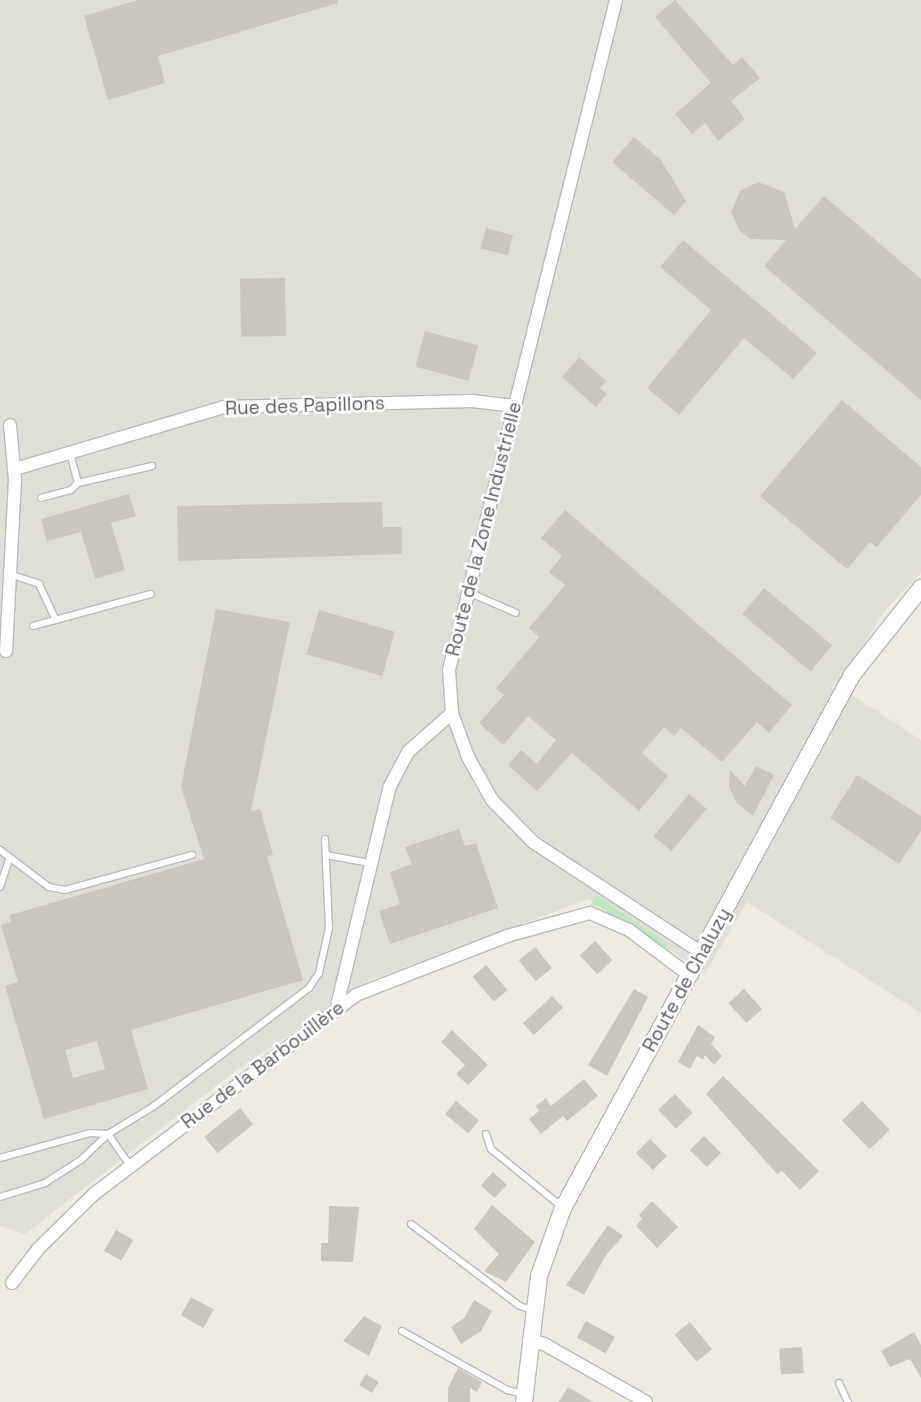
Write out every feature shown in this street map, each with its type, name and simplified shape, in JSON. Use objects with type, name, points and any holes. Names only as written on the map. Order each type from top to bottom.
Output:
[{"type":"street","name":"Route de la Zone Industrielle","points":[[616,0],[449,670],[452,713],[468,757],[492,800],[533,842],[702,954]]},
{"type":"street","name":"Rue des Papillons","points":[[15,469],[239,405],[472,401],[514,406]]},
{"type":"street","points":[[6,651],[15,469],[10,425]]},
{"type":"street","name":"Route de Chaluzy","points":[[524,1398],[532,1310],[539,1276],[563,1208],[852,675],[921,588]]},
{"type":"street","points":[[337,1006],[370,862],[395,777],[408,752],[452,713]]},
{"type":"street","name":"Rue de la Barbouillère","points":[[12,1283],[38,1248],[130,1165],[337,1006],[507,936],[576,914],[611,919],[689,975]]},
{"type":"street","points":[[529,1340],[570,1358],[646,1402]]},
{"type":"lane","points":[[70,453],[78,483]]},
{"type":"lane","points":[[41,498],[70,490],[78,483],[152,466]]},
{"type":"lane","points":[[9,574],[39,584],[56,620]]},
{"type":"lane","points":[[468,592],[516,613]]},
{"type":"lane","points":[[33,626],[152,594]]},
{"type":"lane","points":[[0,1197],[45,1184],[81,1160],[108,1134],[154,1106],[316,980],[329,928],[325,840]]},
{"type":"lane","points":[[0,850],[9,860],[49,887],[65,890],[192,856]]},
{"type":"lane","points":[[326,855],[370,862]]},
{"type":"lane","points":[[0,887],[9,860]]},
{"type":"lane","points":[[0,1158],[84,1134],[108,1134]]},
{"type":"lane","points":[[108,1134],[130,1165]]},
{"type":"lane","points":[[486,1134],[491,1149],[563,1208]]},
{"type":"lane","points":[[411,1224],[520,1306],[532,1310]]},
{"type":"lane","points":[[402,1331],[524,1398]]},
{"type":"lane","points":[[839,1383],[848,1402]]},
{"type":"shaded area","points":[[0,0],[921,0],[921,573],[886,609],[837,685],[921,740],[921,1013],[747,902],[705,973],[589,899],[371,980],[238,1069],[25,1234],[0,1226]]},
{"type":"green space","points":[[597,896],[668,944],[664,950],[598,906],[589,906]]},
{"type":"building","points":[[138,0],[338,0],[338,3],[158,56],[165,83],[108,100],[84,16]]},
{"type":"building","points":[[675,0],[733,65],[742,57],[760,78],[731,101],[745,119],[718,141],[705,123],[692,134],[675,114],[711,83],[655,17]]},
{"type":"building","points":[[634,137],[661,160],[686,201],[674,215],[612,162]]},
{"type":"building","points":[[758,182],[784,192],[795,229],[824,196],[921,279],[921,400],[764,266],[786,240],[750,239],[739,230],[731,212],[740,191]]},
{"type":"building","points":[[486,228],[513,235],[508,256],[481,248]]},
{"type":"building","points":[[683,240],[817,353],[793,379],[744,338],[679,415],[647,388],[711,310],[660,267]]},
{"type":"building","points":[[285,278],[286,336],[241,337],[240,279]]},
{"type":"building","points":[[425,331],[478,345],[469,381],[415,367]]},
{"type":"building","points":[[579,357],[606,381],[600,388],[607,394],[596,407],[562,377]]},
{"type":"building","points":[[842,400],[921,467],[921,495],[877,547],[870,542],[847,569],[760,496]]},
{"type":"building","points":[[129,494],[136,516],[111,523],[125,570],[95,579],[81,532],[47,541],[41,519]]},
{"type":"building","points":[[382,502],[383,527],[402,527],[402,554],[178,561],[177,506]]},
{"type":"building","points":[[565,510],[792,705],[769,733],[757,722],[722,762],[681,728],[674,736],[664,727],[642,753],[668,776],[639,811],[572,753],[537,791],[508,765],[521,750],[537,764],[556,740],[528,716],[503,745],[479,723],[504,695],[496,688],[539,637],[529,628],[565,585],[549,572],[562,556],[541,538]]},
{"type":"building","points":[[764,588],[832,645],[810,671],[742,614]]},
{"type":"building","points":[[216,609],[290,622],[251,811],[260,809],[273,855],[267,856],[303,980],[131,1030],[148,1089],[44,1119],[5,986],[18,982],[1,925],[11,922],[10,915],[204,859],[181,787]],"holes":[[[97,1041],[105,1069],[73,1078],[65,1050]]]},
{"type":"building","points":[[319,610],[395,632],[382,676],[306,654]]},
{"type":"building","points":[[756,766],[774,775],[753,816],[736,802],[729,787],[730,770],[745,786]]},
{"type":"building","points":[[857,775],[921,816],[921,831],[899,864],[830,818]]},
{"type":"building","points":[[689,794],[707,809],[671,851],[654,836]]},
{"type":"building","points":[[459,829],[465,846],[476,843],[498,908],[390,944],[379,911],[400,904],[390,872],[412,864],[405,847]]},
{"type":"building","points":[[595,941],[613,960],[597,974],[580,955]]},
{"type":"building","points":[[535,947],[552,968],[536,981],[519,960]]},
{"type":"building","points":[[486,965],[508,990],[494,1002],[472,977]]},
{"type":"building","points":[[634,989],[648,997],[607,1076],[588,1065]]},
{"type":"building","points":[[744,989],[762,1009],[746,1023],[728,1003]]},
{"type":"building","points":[[552,996],[563,1008],[534,1035],[523,1023]]},
{"type":"building","points":[[698,1025],[715,1037],[711,1044],[722,1056],[714,1065],[705,1055],[703,1060],[697,1056],[690,1069],[678,1062]]},
{"type":"building","points":[[452,1030],[488,1065],[468,1085],[456,1074],[465,1065],[441,1042]]},
{"type":"building","points":[[723,1076],[819,1171],[800,1190],[782,1171],[777,1174],[706,1094]]},
{"type":"building","points":[[584,1079],[598,1096],[567,1121],[563,1116],[541,1134],[529,1119],[539,1111],[536,1106],[546,1098],[551,1106]]},
{"type":"building","points":[[675,1094],[693,1113],[676,1129],[658,1110]]},
{"type":"building","points":[[456,1101],[479,1120],[468,1133],[445,1114]]},
{"type":"building","points":[[862,1101],[890,1130],[870,1149],[842,1120]]},
{"type":"building","points":[[240,1108],[253,1124],[217,1153],[204,1137]]},
{"type":"building","points":[[704,1136],[721,1153],[707,1167],[690,1150]]},
{"type":"building","points":[[650,1139],[667,1156],[653,1170],[636,1153]]},
{"type":"building","points":[[493,1172],[507,1185],[495,1198],[481,1185]]},
{"type":"building","points":[[652,1201],[678,1227],[657,1248],[636,1226],[642,1219],[639,1215]]},
{"type":"building","points":[[492,1205],[535,1242],[506,1282],[484,1271],[499,1254],[474,1229]]},
{"type":"building","points":[[329,1206],[359,1207],[353,1262],[321,1261],[321,1243],[328,1243]]},
{"type":"building","points":[[608,1225],[623,1236],[606,1255],[584,1295],[566,1285]]},
{"type":"building","points":[[116,1230],[133,1240],[121,1261],[104,1251]]},
{"type":"building","points":[[191,1297],[214,1310],[204,1328],[181,1315]]},
{"type":"building","points":[[474,1300],[492,1311],[481,1331],[461,1344],[451,1327],[464,1318]]},
{"type":"building","points":[[364,1316],[382,1326],[369,1356],[343,1341]]},
{"type":"building","points":[[586,1321],[615,1337],[606,1354],[577,1338]]},
{"type":"building","points":[[690,1322],[712,1349],[696,1362],[674,1335]]},
{"type":"building","points":[[914,1332],[921,1345],[921,1378],[910,1359],[890,1367],[881,1351]]},
{"type":"building","points":[[802,1347],[804,1373],[781,1375],[779,1349]]},
{"type":"building","points":[[458,1368],[482,1382],[477,1392],[470,1388],[470,1402],[448,1402],[448,1388]]},
{"type":"building","points":[[366,1374],[379,1382],[372,1393],[359,1385]]},
{"type":"building","points":[[568,1387],[593,1402],[559,1402]]}]
